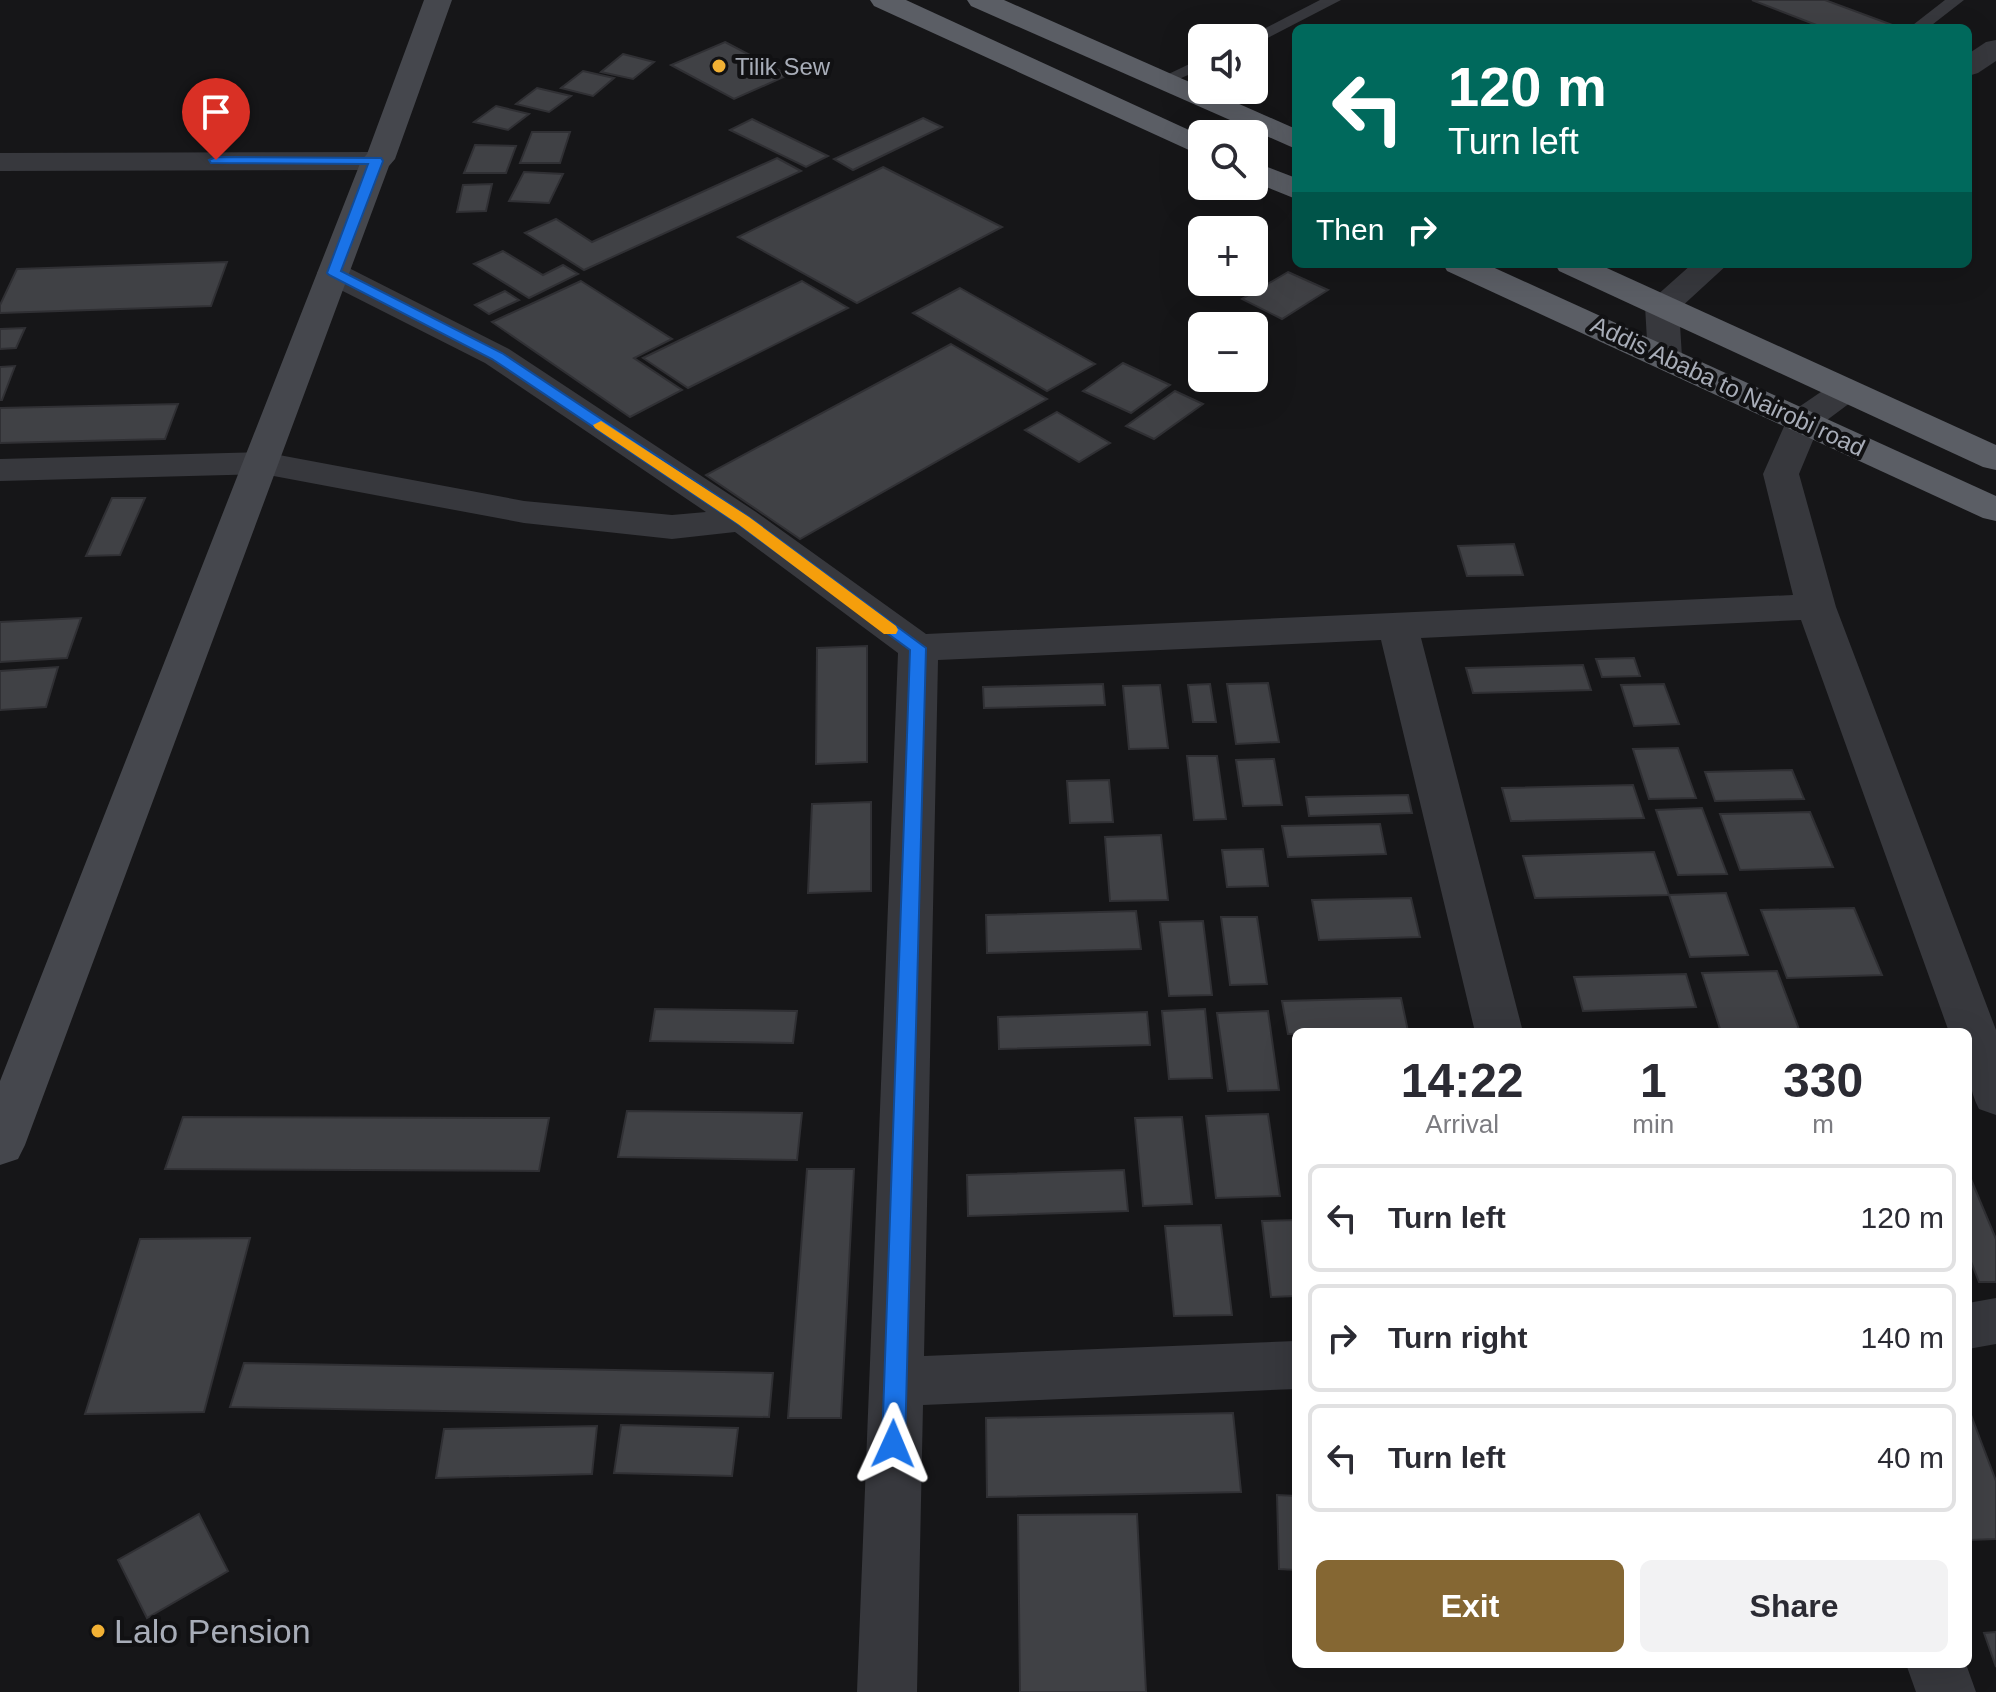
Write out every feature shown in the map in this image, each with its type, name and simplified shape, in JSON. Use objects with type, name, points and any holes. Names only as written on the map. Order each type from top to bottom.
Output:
[{"type":"highway","points":[[884,0],[1188,141]]},
{"type":"highway","points":[[981,0],[1292,138]]},
{"type":"highway","points":[[1268,177],[1292,188]]},
{"type":"highway","name":"Addis Ababa to Nairobi road","points":[[1468,268],[1996,510]]},
{"type":"highway","name":"Addis Ababa to Nairobi road","points":[[1580,268],[1996,459]]},
{"type":"main road","points":[[0,1145],[376,161],[380,159],[438,0]]},
{"type":"street","points":[[1972,64],[1996,48]]},
{"type":"street","points":[[0,162],[376,161]]},
{"type":"street","points":[[1665,357],[1662,306],[1707,268]]},
{"type":"street","points":[[333,273],[497,356],[743,520],[918,648],[1816,607]]},
{"type":"street","points":[[1846,390],[1803,421],[1781,474],[1816,607],[1971,1028]]},
{"type":"street","points":[[0,470],[263,463],[524,512],[672,527],[743,520]]},
{"type":"street","points":[[1398,627],[1498,1028]]},
{"type":"street","points":[[887,1692],[918,648]]},
{"type":"street","points":[[1972,1030],[1996,1095]]},
{"type":"street","points":[[1972,1325],[1996,1321]]},
{"type":"street","points":[[895,1382],[1292,1365]]},
{"type":"street","points":[[1937,1668],[1946,1692]]},
{"type":"lane","points":[[1268,31],[1333,0]]},
{"type":"lane","points":[[1923,24],[1956,0]]},
{"type":"lane","points":[[1165,80],[1188,69]]},
{"type":"building","points":[[1752,0],[1825,0],[1890,24],[1814,24]]},
{"type":"building","points":[[725,42],[788,75],[734,99],[671,65]]},
{"type":"building","points":[[623,54],[654,62],[633,79],[601,72]]},
{"type":"building","points":[[583,71],[614,78],[593,96],[561,88]]},
{"type":"building","points":[[537,88],[571,96],[549,112],[516,104]]},
{"type":"building","points":[[496,106],[529,114],[508,130],[474,122]]},
{"type":"building","points":[[923,118],[942,127],[853,170],[834,159]]},
{"type":"building","points":[[752,119],[828,156],[806,167],[730,130]]},
{"type":"building","points":[[532,132],[570,132],[560,163],[520,163]]},
{"type":"building","points":[[475,145],[516,146],[506,173],[464,173]]},
{"type":"building","points":[[777,158],[801,171],[584,270],[525,233],[556,219],[592,242]]},
{"type":"building","points":[[883,167],[1002,227],[857,303],[738,237]]},
{"type":"building","points":[[524,172],[563,174],[549,203],[509,201]]},
{"type":"building","points":[[492,184],[486,211],[457,212],[463,185]]},
{"type":"building","points":[[503,251],[543,275],[563,265],[578,274],[529,298],[474,264]]},
{"type":"building","points":[[227,262],[211,306],[0,313],[0,305],[17,269]]},
{"type":"building","points":[[1288,272],[1328,290],[1282,319],[1242,299],[1268,296],[1268,284]]},
{"type":"building","points":[[581,281],[672,339],[634,358],[682,390],[630,417],[492,322]]},
{"type":"building","points":[[802,281],[848,308],[688,388],[643,358]]},
{"type":"building","points":[[960,288],[1095,364],[1047,391],[913,313]]},
{"type":"building","points":[[505,291],[519,300],[489,314],[475,305]]},
{"type":"building","points":[[25,328],[16,348],[0,349],[0,329]]},
{"type":"building","points":[[951,344],[1047,399],[800,539],[706,475]]},
{"type":"building","points":[[1123,363],[1170,385],[1131,413],[1083,391]]},
{"type":"building","points":[[15,366],[2,400],[0,400],[0,367]]},
{"type":"building","points":[[1175,391],[1203,404],[1154,439],[1126,426]]},
{"type":"building","points":[[178,404],[165,439],[0,443],[0,408]]},
{"type":"building","points":[[1057,412],[1110,443],[1079,462],[1025,430]]},
{"type":"building","points":[[112,498],[145,498],[120,555],[86,556]]},
{"type":"building","points":[[1514,544],[1523,575],[1467,576],[1458,546]]},
{"type":"building","points":[[81,618],[67,658],[0,662],[0,622]]},
{"type":"building","points":[[867,646],[867,762],[816,764],[817,648]]},
{"type":"building","points":[[1634,658],[1640,676],[1602,677],[1596,659]]},
{"type":"building","points":[[1583,665],[1591,690],[1473,693],[1466,668]]},
{"type":"building","points":[[58,667],[46,707],[0,710],[0,671]]},
{"type":"building","points":[[1268,683],[1279,742],[1236,744],[1227,684]]},
{"type":"building","points":[[1103,684],[1105,705],[984,708],[983,687]]},
{"type":"building","points":[[1210,684],[1216,722],[1193,722],[1188,685]]},
{"type":"building","points":[[1664,684],[1679,724],[1634,726],[1621,685]]},
{"type":"building","points":[[1160,685],[1168,748],[1129,749],[1123,686]]},
{"type":"building","points":[[1678,748],[1696,798],[1649,799],[1633,749]]},
{"type":"building","points":[[1187,756],[1217,756],[1226,819],[1194,820]]},
{"type":"building","points":[[1274,759],[1282,805],[1243,806],[1236,760]]},
{"type":"building","points":[[1792,770],[1804,799],[1715,801],[1705,772]]},
{"type":"building","points":[[1109,780],[1113,822],[1070,823],[1067,781]]},
{"type":"building","points":[[1633,785],[1644,818],[1511,821],[1502,788]]},
{"type":"building","points":[[1408,795],[1412,813],[1309,816],[1306,797]]},
{"type":"building","points":[[871,802],[871,891],[808,893],[812,804]]},
{"type":"building","points":[[1702,808],[1727,874],[1678,875],[1656,810]]},
{"type":"building","points":[[1810,812],[1833,867],[1740,870],[1720,814]]},
{"type":"building","points":[[1380,824],[1386,854],[1288,857],[1282,826]]},
{"type":"building","points":[[1161,835],[1168,900],[1110,901],[1105,837]]},
{"type":"building","points":[[1263,849],[1268,886],[1227,887],[1222,850]]},
{"type":"building","points":[[1654,852],[1669,895],[1535,898],[1523,856]]},
{"type":"building","points":[[1726,893],[1748,955],[1690,957],[1669,895]]},
{"type":"building","points":[[1411,898],[1420,937],[1319,940],[1312,900]]},
{"type":"building","points":[[1854,908],[1882,975],[1787,978],[1761,910]]},
{"type":"building","points":[[1136,911],[1141,949],[987,953],[986,915]]},
{"type":"building","points":[[1221,917],[1257,917],[1267,984],[1230,985]]},
{"type":"building","points":[[1203,921],[1212,995],[1169,996],[1160,922]]},
{"type":"building","points":[[1777,971],[1798,1028],[1720,1028],[1702,973]]},
{"type":"building","points":[[1686,974],[1696,1007],[1583,1011],[1574,977]]},
{"type":"building","points":[[1401,998],[1407,1028],[1292,1028],[1292,1034],[1288,1034],[1282,1001]]},
{"type":"building","points":[[655,1009],[797,1011],[793,1043],[650,1041]]},
{"type":"building","points":[[1205,1009],[1212,1078],[1169,1079],[1162,1011]]},
{"type":"building","points":[[1268,1011],[1279,1090],[1228,1091],[1217,1013]]},
{"type":"building","points":[[1147,1012],[1150,1045],[999,1049],[998,1017]]},
{"type":"building","points":[[627,1111],[802,1113],[797,1160],[618,1157]]},
{"type":"building","points":[[1268,1114],[1280,1196],[1216,1198],[1206,1116]]},
{"type":"building","points":[[183,1117],[549,1118],[539,1171],[165,1169]]},
{"type":"building","points":[[1182,1117],[1192,1204],[1143,1206],[1135,1118]]},
{"type":"building","points":[[807,1169],[854,1169],[841,1418],[788,1418]]},
{"type":"building","points":[[1124,1170],[1128,1211],[968,1216],[967,1175]]},
{"type":"building","points":[[1972,1182],[1996,1239],[1996,1282],[1979,1282],[1972,1264]]},
{"type":"building","points":[[1292,1220],[1292,1296],[1271,1297],[1262,1221]]},
{"type":"building","points":[[1221,1225],[1232,1315],[1174,1316],[1165,1226]]},
{"type":"building","points":[[250,1238],[204,1412],[85,1414],[140,1239]]},
{"type":"building","points":[[244,1363],[773,1373],[769,1417],[230,1407]]},
{"type":"building","points":[[1233,1413],[1241,1492],[987,1497],[986,1418]]},
{"type":"building","points":[[1972,1418],[1996,1481],[1996,1539],[1972,1540]]},
{"type":"building","points":[[621,1425],[738,1428],[732,1476],[614,1473]]},
{"type":"building","points":[[597,1426],[592,1474],[436,1478],[444,1429]]},
{"type":"building","points":[[1277,1495],[1292,1496],[1292,1570],[1279,1569]]},
{"type":"building","points":[[199,1514],[228,1571],[147,1618],[118,1560]]},
{"type":"building","points":[[1137,1514],[1146,1692],[1020,1692],[1018,1515]]},
{"type":"building","points":[[1996,1632],[1996,1667],[1984,1633]]},
{"type":"slow traffic","points":[[601,425],[743,520],[890,630]]},
{"type":"place","name":"Tilik Sew","points":[[719,66]]},
{"type":"place","name":"Lalo Pension","points":[[98,1631]]},
{"type":"route","points":[[216,160],[376,161],[333,273],[497,356],[743,520],[918,648],[893,1444]]}]
